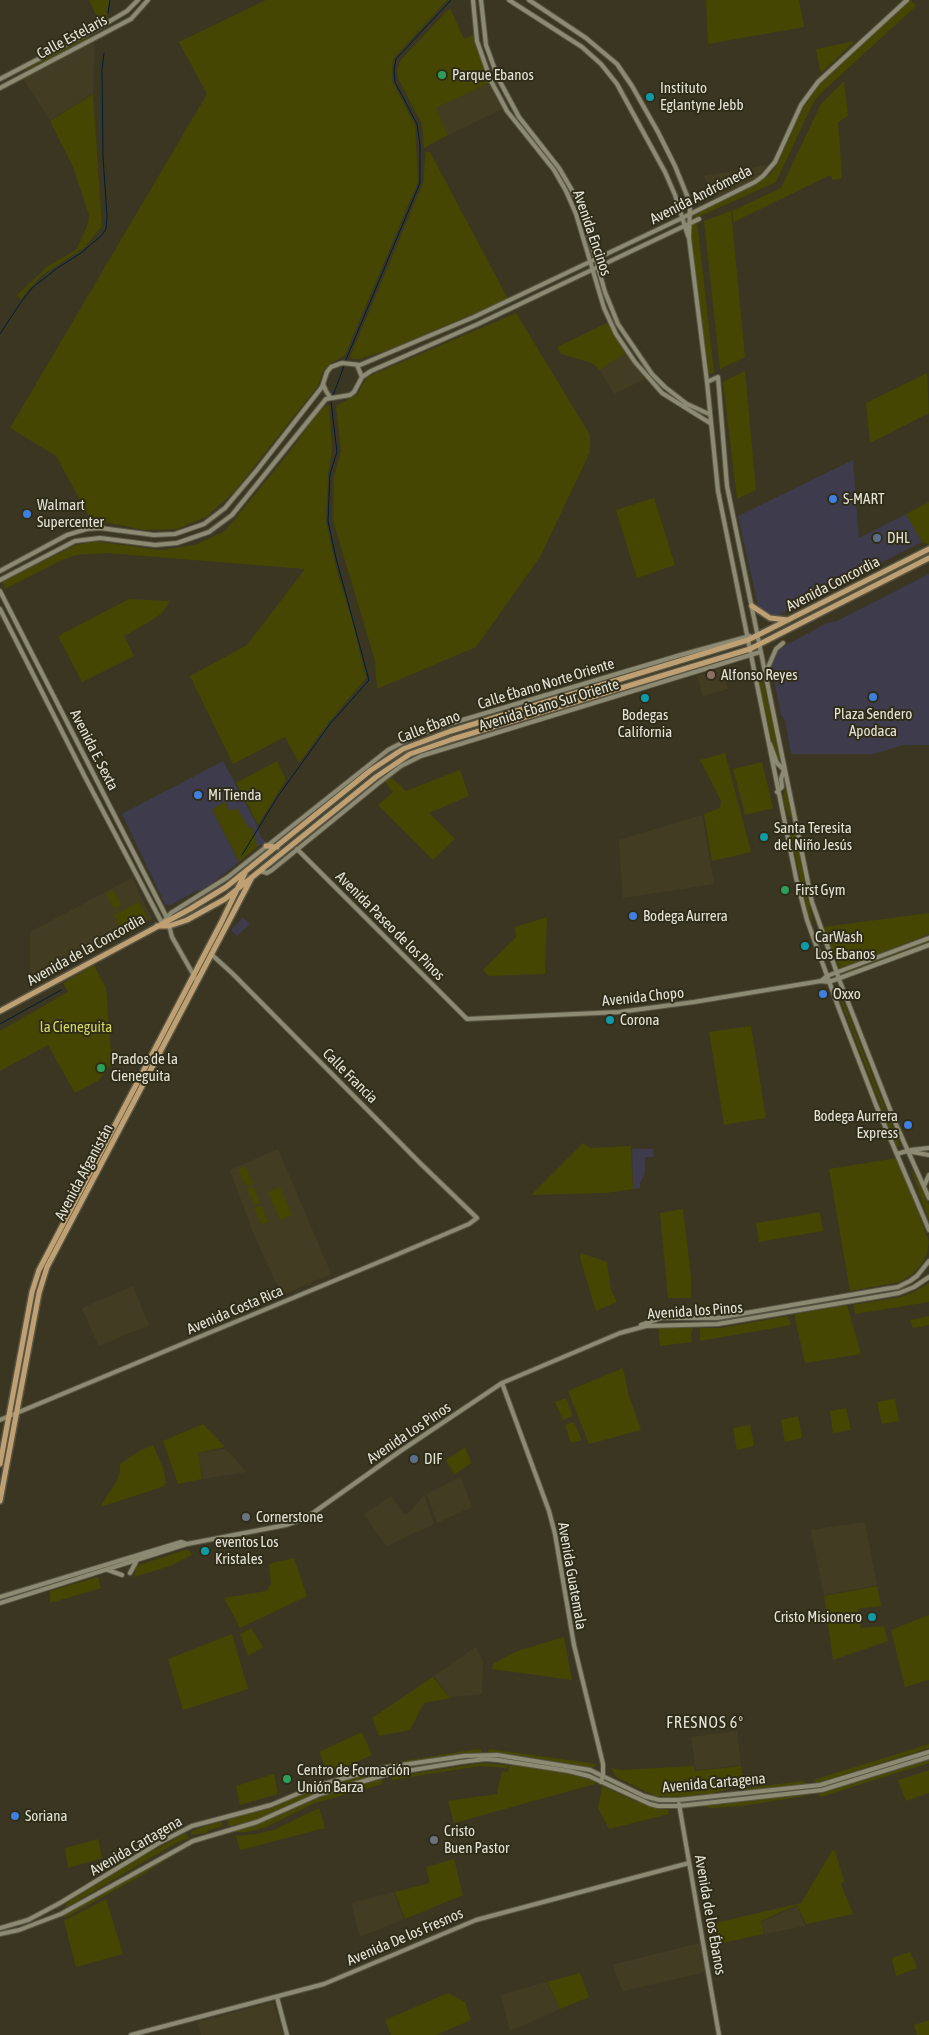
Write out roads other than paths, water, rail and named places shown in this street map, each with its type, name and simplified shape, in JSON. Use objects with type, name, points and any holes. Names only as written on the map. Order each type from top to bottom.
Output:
[{"type":"main road","name":"Avenida Concordia","points":[[747,639],[757,636],[929,549]]},
{"type":"main road","name":"Avenida Concordia","points":[[750,649],[929,558]]},
{"type":"main road","points":[[752,606],[770,618],[788,620]]},
{"type":"main road","name":"Calle Ébano","points":[[165,924],[212,897],[245,873],[371,770],[415,743],[747,639]]},
{"type":"main road","name":"Calle Ébano","points":[[165,924],[187,920],[239,888],[331,817],[397,761],[425,748],[750,649]]},
{"type":"main road","points":[[292,824],[297,830]]},
{"type":"main road","points":[[266,846],[277,847]]},
{"type":"main road","name":"Avenida Afganistán","points":[[0,1464],[32,1292],[39,1270],[194,975],[245,873]]},
{"type":"main road","name":"Avenida Afganistán","points":[[0,1501],[39,1293],[48,1267],[252,878]]},
{"type":"main road","name":"Avenida de la Concordia","points":[[0,1011],[165,924]]},
{"type":"street","name":"Calle Estelaris","points":[[0,79],[128,11],[138,0]]},
{"type":"street","name":"Calle Estelaris","points":[[0,88],[130,19],[148,0]]},
{"type":"street","name":"Avenida Encinos","points":[[473,0],[477,41],[491,81],[514,120],[562,183],[576,214],[608,318],[625,348],[662,393],[710,423]]},
{"type":"street","name":"Avenida Encinos","points":[[480,0],[486,45],[498,78],[519,117],[567,180],[582,211],[605,292],[618,324],[652,374],[678,398],[709,414]]},
{"type":"street","points":[[510,0],[582,47],[613,78],[665,172],[675,194],[689,238]]},
{"type":"street","points":[[530,0],[586,38],[608,56],[623,72],[675,166],[690,204],[689,238],[707,385],[717,488],[777,792],[802,904],[829,982],[876,1105],[929,1230]]},
{"type":"street","name":"Avenida Andrómeda","points":[[356,365],[411,344],[522,294],[755,182],[775,162],[802,105],[818,82],[907,0]]},
{"type":"street","points":[[690,204],[700,209]]},
{"type":"street","name":"Avenida Andrómeda","points":[[362,378],[372,370],[526,302],[700,218]]},
{"type":"street","points":[[0,571],[67,535],[87,529],[100,528],[154,535],[175,534],[204,524],[225,508],[257,470],[324,383],[327,372],[331,367],[342,363],[356,365],[362,378],[354,392],[338,397],[330,397],[323,401],[232,515],[209,532],[177,543],[155,545],[100,538],[74,541],[0,580]]},
{"type":"street","points":[[707,385],[718,377],[727,486],[812,902],[839,979],[907,1151],[929,1198]]},
{"type":"street","points":[[324,383],[330,397]]},
{"type":"street","points":[[717,488],[727,486]]},
{"type":"street","points":[[727,536],[738,533]]},
{"type":"street","name":"Avenida E. Sexta","points":[[0,590],[165,924]]},
{"type":"street","name":"Avenida E. Sexta","points":[[0,609],[80,768],[165,924]]},
{"type":"street","name":"Calle Ébano Norte Oriente","points":[[165,924],[388,750],[415,736],[449,724],[747,639]]},
{"type":"street","points":[[765,674],[772,655],[783,643]]},
{"type":"street","name":"Avenida Ébano Sur Oriente","points":[[260,871],[269,872],[298,849],[331,817],[401,766],[421,756],[760,652]]},
{"type":"street","points":[[768,743],[777,763],[784,770]]},
{"type":"street","points":[[777,792],[782,787],[781,779],[784,770]]},
{"type":"street","name":"Avenida Paseo de los Pinos","points":[[298,849],[467,1019]]},
{"type":"street","points":[[165,924],[198,981]]},
{"type":"street","points":[[821,981],[837,972],[929,938]]},
{"type":"street","name":"Avenida Chopo","points":[[467,1019],[627,1011],[710,1000],[821,981],[829,982],[929,945]]},
{"type":"street","name":"Calle Francia","points":[[206,951],[233,974],[477,1218]]},
{"type":"street","points":[[897,1154],[929,1148]]},
{"type":"street","points":[[907,1151],[929,1155]]},
{"type":"street","points":[[924,1186],[929,1175]]},
{"type":"street","name":"Avenida Costa Rica","points":[[0,1420],[468,1224],[477,1218]]},
{"type":"street","name":"Avenida los Pinos","points":[[640,1327],[645,1323],[661,1318],[717,1318],[885,1290],[918,1276],[929,1261]]},
{"type":"street","name":"Avenida los Pinos","points":[[640,1327],[718,1324],[899,1293],[914,1287],[929,1277]]},
{"type":"street","points":[[910,1281],[914,1287]]},
{"type":"street","name":"Avenida Los Pinos","points":[[0,1603],[136,1562],[187,1544],[298,1521],[313,1513],[398,1452],[502,1383],[620,1333],[640,1327]]},
{"type":"street","name":"Avenida Guatemala","points":[[502,1383],[551,1519],[574,1645],[603,1764],[603,1776]]},
{"type":"street","name":"Avenida Los Pinos","points":[[0,1597],[181,1542],[187,1544]]},
{"type":"street","points":[[130,1573],[136,1562]]},
{"type":"street","points":[[108,1570],[122,1575]]},
{"type":"street","name":"Avenida Cartagena","points":[[0,1928],[28,1920],[47,1910],[192,1826],[271,1805],[316,1786],[381,1768],[464,1756],[497,1755],[590,1770],[644,1796],[659,1800],[678,1800],[820,1785],[929,1752]]},
{"type":"street","name":"Avenida Cartagena","points":[[0,1934],[66,1911],[193,1841],[257,1822],[320,1794],[388,1774],[485,1759],[569,1771],[589,1776],[650,1804],[679,1806],[822,1790],[929,1758]]},
{"type":"street","points":[[601,1782],[603,1776]]},
{"type":"street","name":"Avenida de los Ébanos","points":[[678,1800],[719,2035]]},
{"type":"street","name":"Avenida De los Fresnos","points":[[131,2035],[324,1984],[476,1920],[689,1863]]},
{"type":"street","points":[[65,1900],[64,1906],[66,1911]]},
{"type":"street","points":[[47,1910],[53,1913],[53,1917]]},
{"type":"street","points":[[277,1997],[287,2035]]},
{"type":"waterway","points":[[108,13],[110,0]]},
{"type":"waterway","points":[[345,362],[420,183],[420,145],[417,124],[395,82],[394,70],[396,59],[451,0]]},
{"type":"waterway","points":[[0,334],[33,287],[81,253],[101,236],[106,229],[107,216],[103,157],[102,69],[104,53]]},
{"type":"waterway","points":[[242,855],[278,796],[330,724],[369,680],[328,521],[330,474],[337,452],[331,401],[344,366]]},
{"type":"waterway","points":[[0,1024],[61,990]]},
{"type":"place","name":"Parque Ebanos","points":[[442,75]]},
{"type":"place","name":"Instituto Eglantyne Jebb","points":[[650,97]]},
{"type":"place","name":"S-MART","points":[[833,499]]},
{"type":"place","name":"Walmart Supercenter","points":[[27,514]]},
{"type":"place","name":"DHL","points":[[877,538]]},
{"type":"place","name":"Alfonso Reyes","points":[[711,675]]},
{"type":"place","name":"Plaza Sendero Apodaca","points":[[873,697]]},
{"type":"place","name":"Bodegas California","points":[[645,698]]},
{"type":"place","name":"Mi Tienda","points":[[198,795]]},
{"type":"place","name":"Santa Teresita del Niño Jesús","points":[[764,837]]},
{"type":"place","name":"First Gym","points":[[785,890]]},
{"type":"place","name":"Bodega Aurrera","points":[[633,916]]},
{"type":"place","name":"CarWash Los Ebanos","points":[[805,946]]},
{"type":"place","name":"Oxxo","points":[[823,994]]},
{"type":"place","name":"Corona","points":[[610,1020]]},
{"type":"place","name":"Prados de la Cieneguita","points":[[101,1068]]},
{"type":"place","name":"Bodega Aurrera Express","points":[[908,1125]]},
{"type":"place","name":"DIF","points":[[414,1459]]},
{"type":"place","name":"Cornerstone","points":[[246,1517]]},
{"type":"place","name":"eventos Los Kristales","points":[[205,1551]]},
{"type":"place","name":"Cristo Misionero","points":[[872,1617]]},
{"type":"place","name":"Centro de Formación Unión Barza","points":[[287,1779]]},
{"type":"place","name":"Soriana","points":[[15,1816]]},
{"type":"place","name":"Cristo Buen Pastor","points":[[434,1840]]},
{"type":"district","name":"FRESNOS 6°","points":[[705,1723]]},
{"type":"park label","name":"la Cieneguita","points":[[76,1027]]}]
